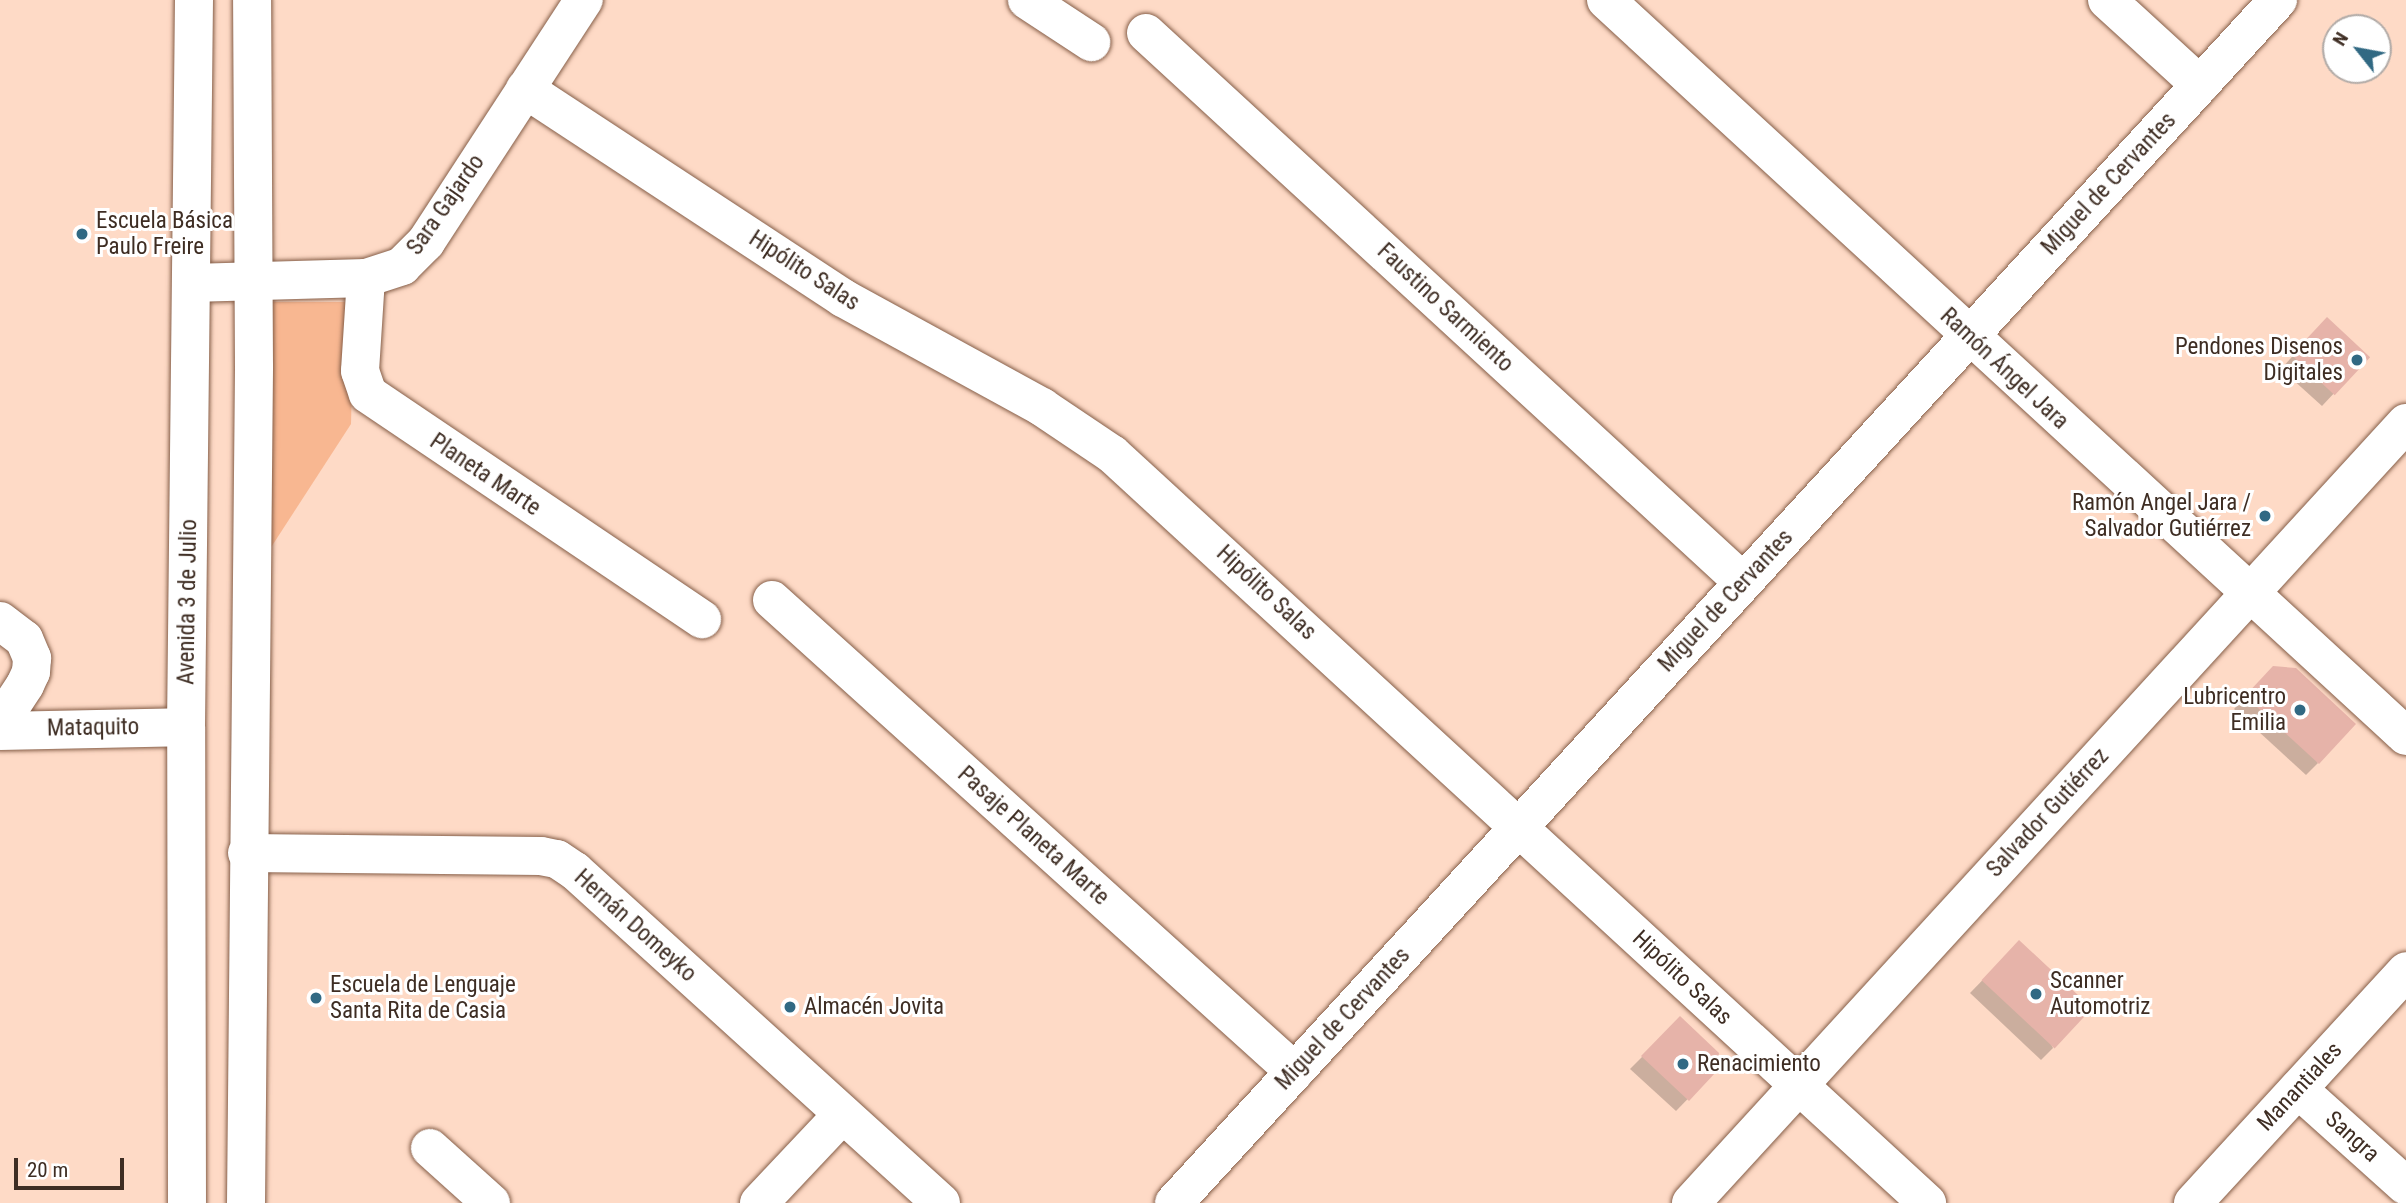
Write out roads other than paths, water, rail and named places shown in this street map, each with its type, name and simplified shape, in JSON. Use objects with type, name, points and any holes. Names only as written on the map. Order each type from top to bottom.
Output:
[{"type":"street","name":"Avenida 3 de Julio","points":[[187,1203],[186,727],[194,0]]},
{"type":"street","points":[[246,1203],[253,283],[252,0]]},
{"type":"street","name":"Sara Gajardo","points":[[191,283],[366,278],[385,274],[415,255],[584,0]]},
{"type":"street","points":[[1027,0],[1091,42]]},
{"type":"street","name":"Ramón Ángel Jara","points":[[1605,0],[1968,337],[2406,736]]},
{"type":"street","points":[[2107,0],[2200,85]]},
{"type":"street","name":"Miguel de Cervantes","points":[[1174,1203],[2278,0]]},
{"type":"street","name":"Faustino Sarmiento","points":[[1146,33],[1743,582]]},
{"type":"street","name":"Hipólito Salas","points":[[526,89],[843,298],[1042,407],[1112,454],[1927,1203]]},
{"type":"street","name":"Planeta Marte","points":[[366,278],[360,371],[368,394],[702,619]]},
{"type":"street","name":"Salvador Gutiérrez","points":[[1691,1203],[2406,424]]},
{"type":"street","name":"Pasaje Planeta Marte","points":[[772,600],[1295,1072]]},
{"type":"street","points":[[0,723],[31,672],[29,648],[8,626]]},
{"type":"street","name":"Mataquito","points":[[0,731],[186,727]]},
{"type":"street","name":"Hernán Domeyko","points":[[247,852],[541,856],[557,859],[575,871],[941,1203]]},
{"type":"street","name":"Manantiales","points":[[2193,1203],[2406,971]]},
{"type":"street","name":"Sangra","points":[[2298,1089],[2406,1186]]},
{"type":"street","points":[[758,1203],[843,1114]]},
{"type":"street","points":[[430,1148],[491,1203]]},
{"type":"place","name":"Escuela Básica Paulo Freire","points":[[82,234]]},
{"type":"place","name":"Pendones Disenos Digitales","points":[[2357,360]]},
{"type":"place","name":"Ramón Angel Jara / Salvador Gutiérrez","points":[[2265,516]]},
{"type":"place","name":"Lubricentro Emilia","points":[[2300,710]]},
{"type":"place","name":"Scanner Automotriz","points":[[2036,994]]},
{"type":"place","name":"Escuela de Lenguaje Santa Rita de Casia","points":[[316,998]]},
{"type":"place","name":"Almacén Jovita","points":[[790,1007]]},
{"type":"place","name":"Renacimiento","points":[[1683,1064]]}]
